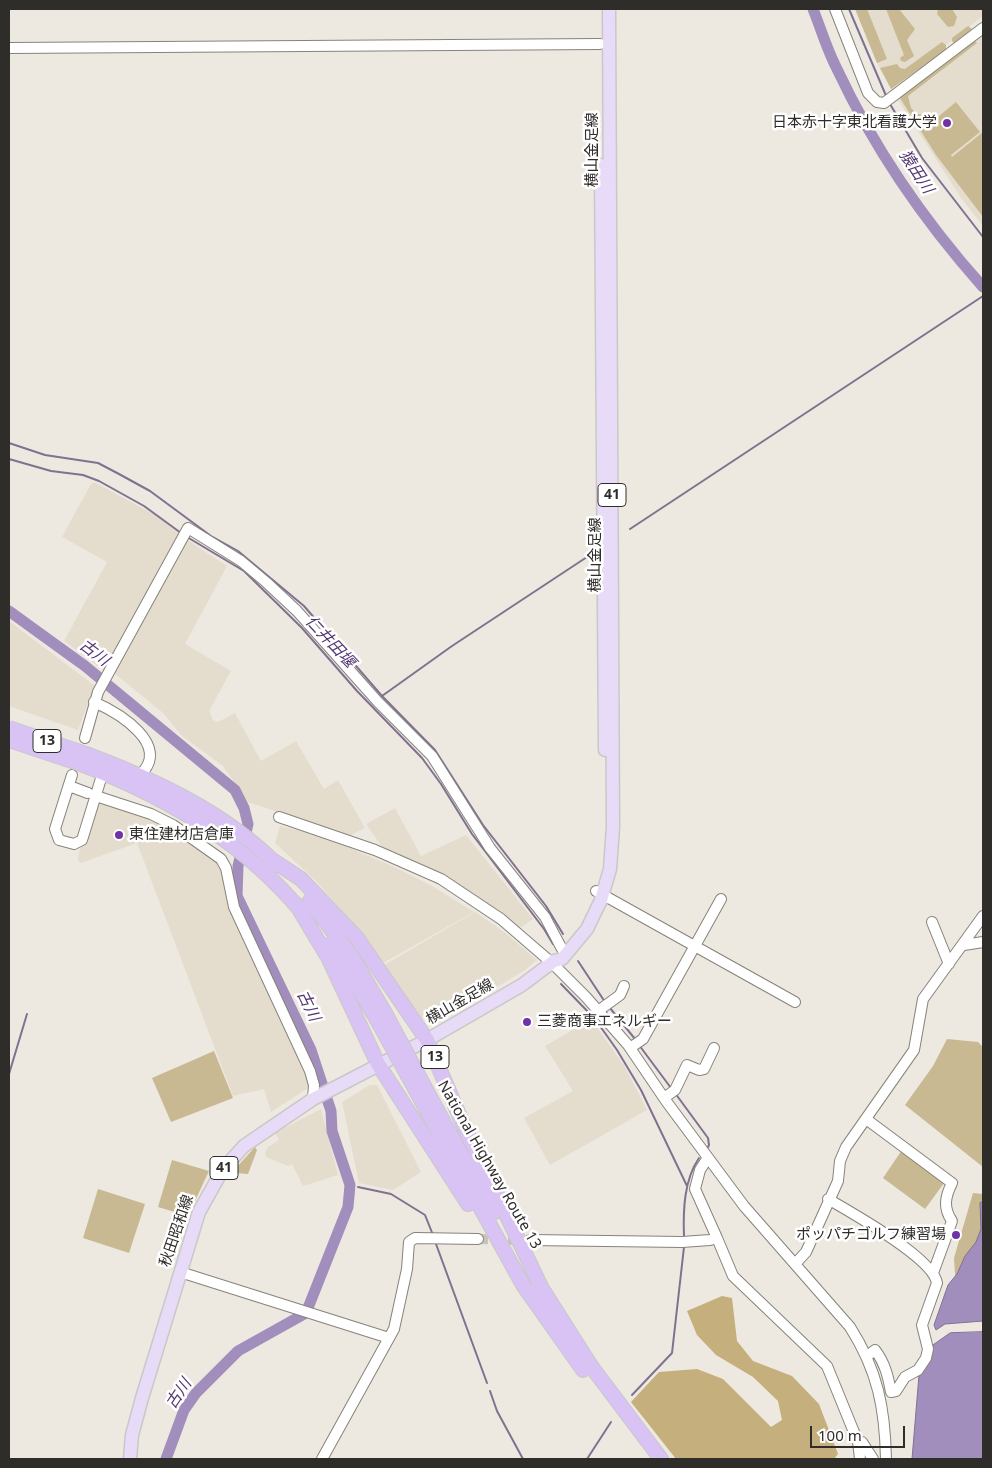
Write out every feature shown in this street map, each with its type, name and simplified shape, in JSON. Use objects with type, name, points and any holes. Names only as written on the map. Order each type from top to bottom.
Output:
[{"type":"highway","name":"National Highway Route 13","points":[[9,728],[80,764],[140,776],[197,806],[252,852],[296,904],[380,1015]]},
{"type":"highway","name":"National Highway Route 13","points":[[9,740],[103,772],[164,800],[236,840]]},
{"type":"highway","name":"National Highway Route 13","points":[[252,852],[272,860],[333,929],[352,957],[380,1015],[523,1285],[649,1459]]},
{"type":"highway","name":"13","points":[[272,860],[301,879],[357,938],[427,1040],[463,1124],[543,1291]]},
{"type":"highway","name":"13","points":[[296,904],[329,959],[378,1064],[435,1156],[523,1285]]},
{"type":"highway","name":"National Highway Route 13","points":[[412,1074],[543,1291],[591,1366],[661,1459]]},
{"type":"main road","name":"横山金足線","points":[[378,1064],[427,1040],[522,985],[553,962],[562,959],[580,939],[593,918],[599,893],[606,838],[600,9]]},
{"type":"main road","name":"横山金足線","points":[[553,962],[580,925],[599,893],[610,869],[613,827],[608,9]]},
{"type":"main road","name":"秋田昭和線","points":[[130,1459],[132,1435],[142,1398],[199,1212],[223,1169],[244,1146],[313,1099],[378,1064]]},
{"type":"street","points":[[835,9],[868,93],[877,102],[888,100],[983,28]]},
{"type":"street","points":[[9,48],[600,44]]},
{"type":"street","points":[[85,738],[96,697],[188,528],[242,562],[266,582],[297,611],[378,702],[432,756],[490,848],[545,917],[556,934],[562,949]]},
{"type":"street","points":[[96,697],[144,736],[150,748],[147,768],[140,776]]},
{"type":"street","points":[[80,764],[69,786],[55,833],[59,840],[74,844],[82,840],[103,772]]},
{"type":"street","points":[[69,786],[88,794]]},
{"type":"street","points":[[99,796],[151,814],[173,824],[221,859],[226,868],[229,891],[234,907],[310,1071],[314,1085],[313,1099]]},
{"type":"street","points":[[279,817],[376,850],[441,879],[501,919],[604,1007],[635,1045],[669,1094],[707,1158],[744,1206],[850,1327],[866,1356],[882,1402],[886,1459]]},
{"type":"street","points":[[599,893],[795,1002]]},
{"type":"street","points":[[635,1045],[695,946],[720,899]]},
{"type":"street","points":[[795,1264],[806,1252],[828,1199],[838,1181],[840,1161],[846,1147],[914,1050],[923,999],[964,945],[983,916]]},
{"type":"street","points":[[932,922],[949,964]]},
{"type":"street","points":[[964,945],[983,942]]},
{"type":"street","points":[[604,1007],[620,995],[624,986]]},
{"type":"street","points":[[669,1094],[687,1065],[699,1070],[704,1069],[714,1048]]},
{"type":"street","points":[[866,1119],[952,1183],[945,1199],[945,1207],[952,1221],[932,1273]]},
{"type":"street","points":[[707,1158],[700,1170],[695,1189],[733,1276],[827,1366],[858,1442],[860,1459]]},
{"type":"street","points":[[828,1199],[913,1253],[928,1266],[936,1283],[922,1325],[928,1350],[922,1366],[905,1377],[896,1390],[892,1392],[885,1366],[880,1356],[875,1350],[866,1356]]},
{"type":"street","points":[[322,1459],[389,1338],[401,1300],[407,1269],[409,1242],[416,1238],[478,1240]]},
{"type":"street","points":[[530,1240],[682,1242],[717,1238]]},
{"type":"street","points":[[180,1272],[307,1310],[389,1338]]},
{"type":"street","points":[[858,1442],[862,1442],[874,1459]]},
{"type":"shaded area","points":[[855,9],[983,9],[983,16],[891,89],[877,63]]},
{"type":"shaded area","points":[[855,9],[867,9],[887,59],[877,63]]},
{"type":"shaded area","points":[[886,9],[899,9],[915,29],[907,40],[914,56],[905,62],[901,61],[900,58],[904,55]]},
{"type":"shaded area","points":[[938,9],[952,9],[957,17],[954,26],[948,27],[937,14]]},
{"type":"shaded area","points":[[968,26],[972,29],[954,43],[952,38]]},
{"type":"shaded area","name":"日本赤十字東北看護大学","points":[[983,30],[983,226],[961,198],[898,100],[903,93]]},
{"type":"shaded area","points":[[972,38],[977,43],[908,96],[911,108],[917,114],[927,115],[933,121],[956,102],[980,132],[951,155],[952,157],[983,132],[983,217],[936,155],[900,98],[903,93]]},
{"type":"shaded area","points":[[942,42],[946,45],[946,50],[891,89],[880,68],[897,64],[900,68],[905,69]]},
{"type":"shaded area","points":[[94,482],[155,515],[180,534],[106,672],[64,641],[107,562],[62,537],[91,484]]},
{"type":"shaded area","points":[[186,539],[227,566],[185,644],[231,671],[209,711],[213,720],[218,722],[235,713],[261,761],[296,741],[324,789],[338,780],[365,828],[349,836],[248,802],[223,766],[181,735],[163,713],[114,673]]},
{"type":"shaded area","points":[[9,621],[95,686],[78,730],[9,706]]},
{"type":"shaded area","points":[[98,798],[151,816],[220,859],[248,940],[311,1086],[271,1112],[264,1089],[233,1096],[137,843],[81,863],[78,860],[79,852]]},
{"type":"shaded area","points":[[395,808],[421,856],[466,835],[533,919],[518,929],[385,851],[366,824]]},
{"type":"shaded area","points":[[280,826],[301,831],[347,847],[392,866],[432,886],[474,912],[383,963],[315,880],[275,843]]},
{"type":"shaded area","points":[[475,912],[504,932],[537,960],[525,970],[448,1017],[435,1021],[414,1016],[384,965]]},
{"type":"shaded area","points":[[591,1019],[625,1067],[647,1110],[550,1165],[524,1118],[573,1091],[545,1046]]},
{"type":"shaded area","points":[[947,1039],[978,1042],[983,1047],[983,1167],[905,1105],[933,1066]]},
{"type":"shaded area","points":[[214,1051],[233,1098],[171,1122],[152,1078]]},
{"type":"shaded area","points":[[370,1085],[377,1085],[421,1172],[393,1190],[359,1183],[342,1102]]},
{"type":"shaded area","points":[[321,1109],[338,1175],[303,1186],[292,1164],[288,1166],[266,1157],[265,1154],[268,1147],[279,1140],[275,1133]]},
{"type":"shaded area","points":[[255,1147],[257,1150],[248,1174],[236,1173],[235,1169]]},
{"type":"shaded area","points":[[904,1147],[947,1179],[925,1209],[883,1178]]},
{"type":"shaded area","points":[[172,1160],[209,1171],[188,1216],[158,1207]]},
{"type":"shaded area","points":[[98,1189],[145,1204],[129,1253],[83,1238]]},
{"type":"shaded area","points":[[973,1193],[983,1194],[983,1298],[956,1289],[954,1258]]},
{"type":"shaded area","points":[[983,1202],[983,1321],[945,1324],[936,1330],[934,1325],[948,1285],[957,1274],[965,1256],[976,1242],[981,1229],[980,1203]]},
{"type":"shaded area","points":[[722,1296],[732,1298],[737,1341],[753,1361],[792,1376],[819,1404],[838,1454],[834,1459],[676,1459],[631,1402],[659,1372],[697,1369],[723,1379],[771,1427],[782,1420],[778,1401],[753,1377],[716,1355],[697,1335],[687,1311]]},
{"type":"shaded area","points":[[983,1332],[983,1459],[912,1459],[919,1375],[930,1347],[950,1333]]},
{"type":"waterway","name":"猿田川","points":[[813,9],[833,62],[884,156],[941,237],[983,287]]},
{"type":"waterway","points":[[849,9],[887,98]]},
{"type":"waterway","points":[[890,104],[922,158],[983,237]]},
{"type":"waterway","points":[[630,529],[983,296]]},
{"type":"waterway","points":[[9,443],[45,455],[98,463],[150,491],[211,536],[238,551],[304,606],[382,696],[435,750],[483,825],[546,906],[563,934]]},
{"type":"waterway","name":"仁井田堰","points":[[9,459],[51,471],[83,475],[99,481],[144,506],[181,533]]},
{"type":"waterway","name":"仁井田堰","points":[[187,537],[244,571],[302,628],[357,691],[422,758],[441,784],[472,834],[544,929],[553,944]]},
{"type":"waterway","points":[[382,696],[452,646],[587,557]]},
{"type":"waterway","name":"古川","points":[[9,611],[85,666],[235,790],[244,808],[248,824],[238,866],[237,896],[311,1050],[331,1111],[332,1131],[350,1185],[348,1207],[306,1313],[238,1351],[196,1393],[184,1410],[166,1459]]},
{"type":"waterway","points":[[578,961],[605,1002]]},
{"type":"waterway","points":[[561,984],[595,1019],[617,1050],[641,1090],[687,1186]]},
{"type":"waterway","points":[[610,1008],[635,1039]]},
{"type":"waterway","points":[[9,1074],[27,1014]]},
{"type":"waterway","points":[[639,1045],[671,1088]]},
{"type":"waterway","points":[[675,1093],[708,1138],[709,1145],[707,1149]]},
{"type":"waterway","points":[[684,1236],[684,1206],[687,1185],[699,1158]]},
{"type":"waterway","points":[[358,1187],[391,1194],[425,1215],[433,1235]]},
{"type":"waterway","points":[[436,1244],[487,1383]]},
{"type":"waterway","points":[[632,1395],[672,1353],[684,1247]]},
{"type":"waterway","points":[[490,1391],[497,1411],[523,1459]]},
{"type":"waterway","points":[[587,1459],[611,1422]]},
{"type":"tunnel","points":[[478,1239],[525,1240]]},
{"type":"place","name":"日本赤十字東北看護大学","points":[[947,123]]},
{"type":"place","name":"東住建材店倉庫","points":[[119,835]]},
{"type":"place","name":"三菱商事エネルギー","points":[[527,1022]]},
{"type":"place","name":"ポッパチゴルフ練習場","points":[[956,1235]]}]
